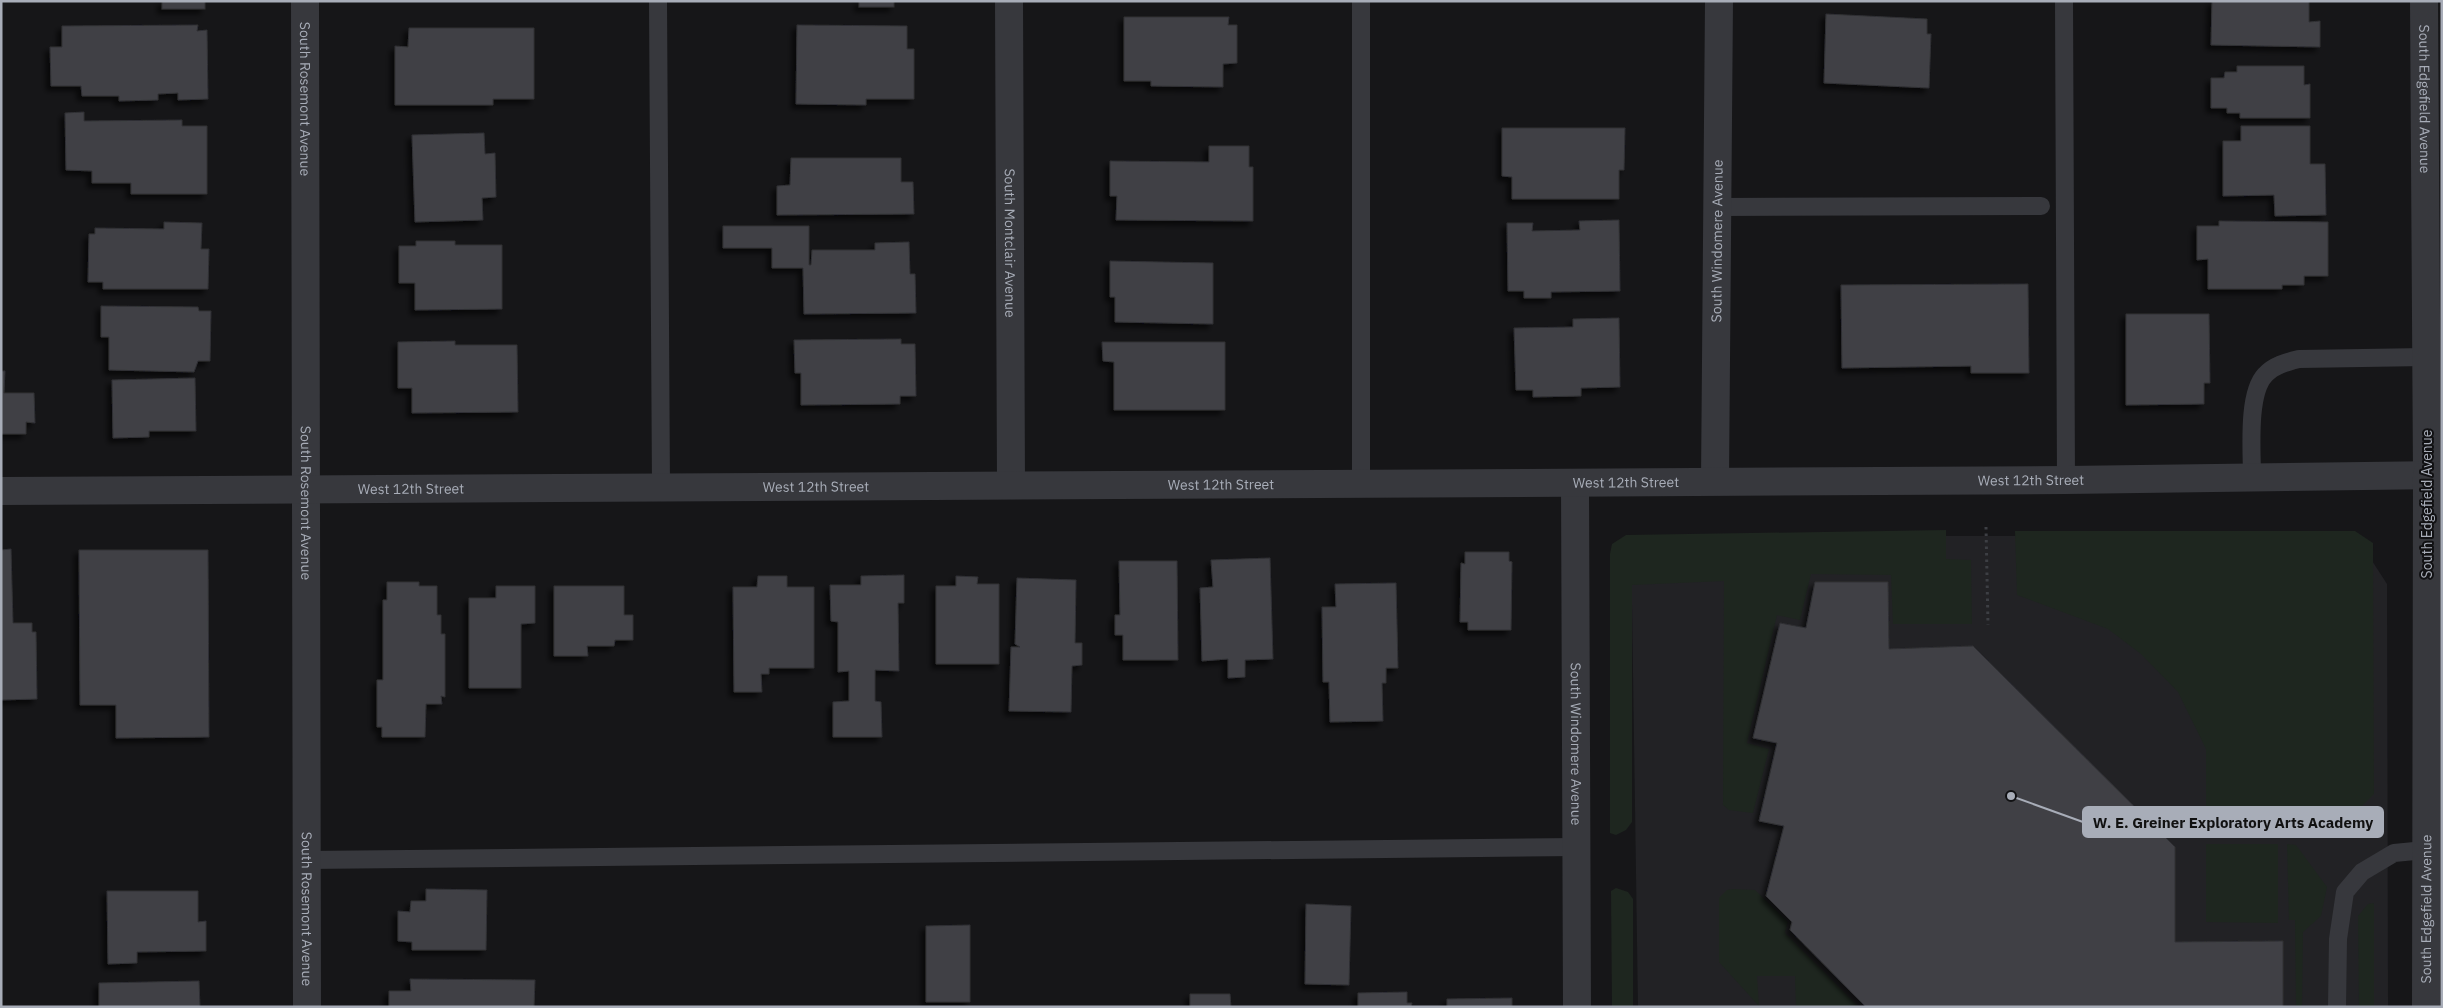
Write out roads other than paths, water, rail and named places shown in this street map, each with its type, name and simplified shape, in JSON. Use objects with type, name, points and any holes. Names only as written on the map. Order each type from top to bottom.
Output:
[{"type":"street","name":"South Rosemont Avenue","points":[[305,1],[308,489],[307,1007]]},
{"type":"street","name":"South Montclair Avenue","points":[[1009,1],[1011,485]]},
{"type":"street","name":"South Windomere Avenue","points":[[1715,480],[1719,1]]},
{"type":"street","name":"South Edgefield Avenue","points":[[2424,1],[2426,357],[2434,475],[2425,850],[2426,1007]]},
{"type":"street","name":"West 12th Street","points":[[1,491],[1576,483],[1715,480],[2066,480],[2434,475]]},
{"type":"street","name":"South Windomere Avenue","points":[[1576,483],[1577,1007]]},
{"type":"lane","points":[[658,1],[661,488]]},
{"type":"lane","points":[[1360,483],[1361,1]]},
{"type":"lane","points":[[2064,1],[2066,480]]},
{"type":"lane","points":[[1718,207],[2041,206]]},
{"type":"lane","points":[[2252,477],[2252,406],[2264,376],[2280,364],[2299,359],[2426,357]]},
{"type":"lane","points":[[306,860],[1577,847]]},
{"type":"lane","points":[[2336,1007],[2338,939],[2345,892],[2362,872],[2394,853],[2425,850]]},
{"type":"place","name":"W. E. Greiner Exploratory Arts Academy","points":[[2011,796]]}]
